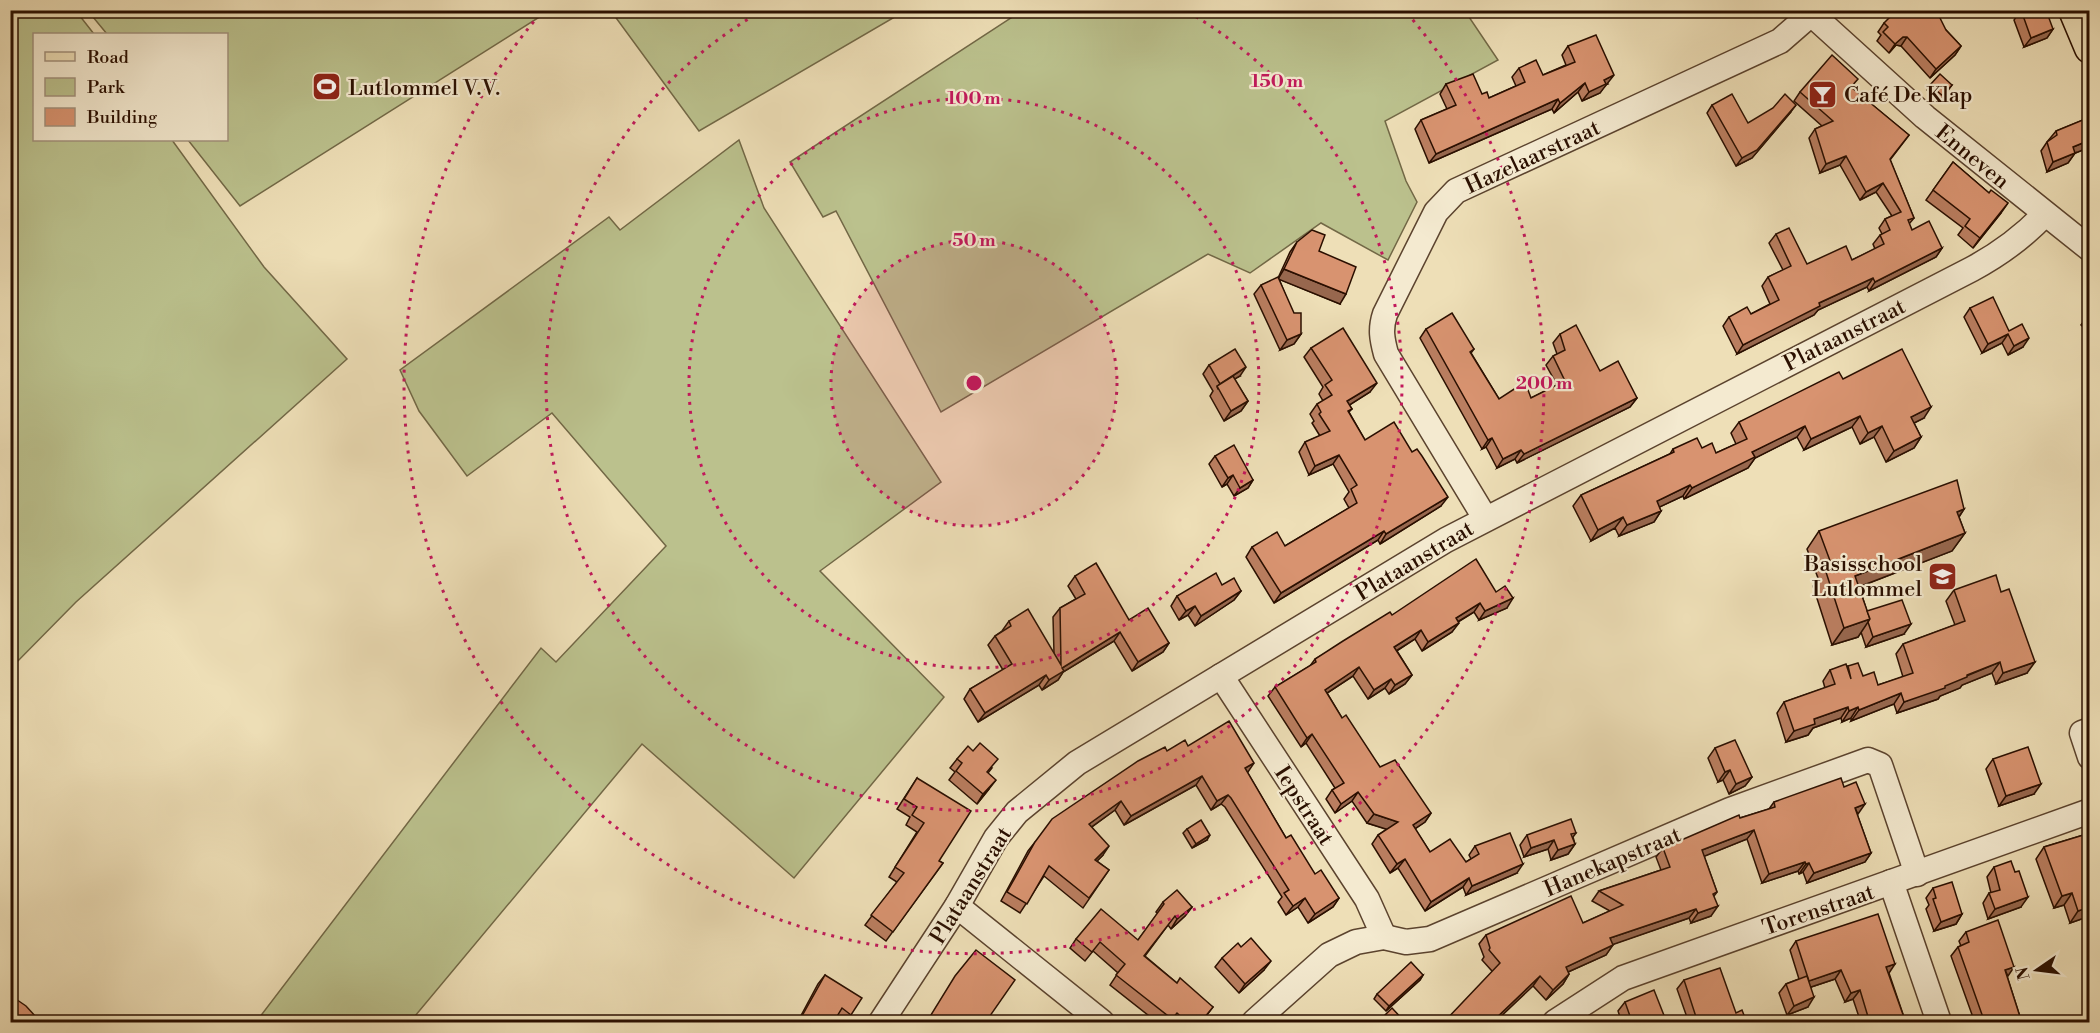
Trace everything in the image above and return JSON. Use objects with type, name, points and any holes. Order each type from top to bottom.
[{"type":"main road","points":[[2074,10],[2090,48]]},
{"type":"street","name":"Enneven","points":[[1809,12],[1925,117],[2090,249]]},
{"type":"street","name":"Hazelaarstraat","points":[[1485,518],[1386,354],[1382,340],[1381,328],[1385,314],[1436,212],[1456,191],[1780,41],[1809,12]]},
{"type":"street","name":"Plataanstraat","points":[[881,1023],[957,906],[996,838],[1017,812],[1077,763],[1485,518],[2001,253],[2029,232],[2045,214]]},
{"type":"street","name":"Iepstraat","points":[[1221,676],[1367,899],[1384,937]]},
{"type":"street","points":[[2090,730],[2082,733],[2090,757]]},
{"type":"street","name":"Hanekapstraat","points":[[1254,1023],[1329,955],[1356,942],[1384,937],[1406,942],[1430,939],[1730,810],[1868,760],[1880,765],[1917,873]]},
{"type":"street","name":"Torenstraat","points":[[1555,1023],[1623,978],[2090,811]]},
{"type":"street","points":[[1891,882],[1939,1023]]},
{"type":"street","points":[[957,906],[1102,1023]]},
{"type":"green space","points":[[11,10],[76,11],[93,33],[33,33],[33,141],[173,141],[264,267],[347,359],[76,602],[11,668]]},
{"type":"green space","name":"Lutlommel V.V.","points":[[88,11],[549,11],[240,206],[189,141],[228,141],[228,33],[106,33]]},
{"type":"green space","points":[[611,11],[905,11],[699,131]]},
{"type":"green space","points":[[1004,11],[1465,11],[1498,60],[1385,121],[1406,181],[1417,202],[1388,260],[1321,223],[1250,273],[1208,254],[941,412],[836,211],[823,217],[790,162],[1011,18]]},
{"type":"green space","points":[[739,140],[764,208],[941,482],[820,571],[944,697],[794,878],[642,744],[410,1022],[256,1022],[541,648],[556,662],[666,546],[552,413],[467,476],[419,411],[400,370],[609,217],[620,230]]},
{"type":"building","points":[[1897,10],[1936,10],[1946,30],[1961,46],[1936,69],[1907,37],[1903,37],[1895,44],[1883,32],[1888,27],[1884,23]]},
{"type":"building","points":[[2021,10],[2046,10],[2053,29],[2031,38]]},
{"type":"building","points":[[1596,35],[1614,75],[1604,80],[1606,84],[1589,92],[1585,83],[1560,103],[1558,99],[1436,154],[1421,120],[1456,105],[1446,84],[1473,74],[1482,94],[1487,92],[1489,98],[1525,82],[1519,68],[1536,60],[1543,75],[1575,62],[1568,46]]},
{"type":"building","points":[[1832,55],[1858,79],[1851,87],[1909,135],[1890,159],[1914,218],[1908,220],[1912,230],[1929,221],[1942,248],[1875,282],[1873,278],[1819,303],[1820,306],[1743,345],[1729,317],[1747,307],[1751,314],[1779,300],[1768,277],[1791,266],[1776,234],[1789,228],[1807,264],[1846,246],[1852,260],[1884,244],[1880,235],[1890,230],[1885,219],[1901,212],[1883,183],[1866,192],[1846,156],[1826,164],[1815,129],[1833,121],[1800,92]]},
{"type":"building","points":[[1940,74],[1952,85],[1943,96],[1930,85]]},
{"type":"building","points":[[1732,94],[1748,123],[1773,108],[1785,94],[1796,105],[1757,150],[1742,158],[1712,105]]},
{"type":"building","points":[[2090,117],[2090,140],[2073,147],[2075,153],[2053,162],[2047,142],[2057,135],[2056,131]]},
{"type":"building","points":[[1953,162],[1989,193],[1991,190],[2008,203],[1980,238],[1965,226],[1970,219],[1933,190]]},
{"type":"building","points":[[1312,230],[1325,235],[1319,251],[1356,267],[1346,294],[1284,269],[1297,242]]},
{"type":"building","points":[[1278,277],[1294,313],[1301,313],[1301,334],[1287,340],[1261,285]]},
{"type":"building","points":[[1993,297],[2009,331],[2022,324],[2029,338],[2014,346],[2008,334],[1988,344],[1970,308]]},
{"type":"building","points":[[1452,313],[1474,349],[1470,352],[1499,399],[1525,382],[1531,398],[1565,381],[1553,356],[1565,350],[1560,334],[1576,325],[1600,371],[1618,361],[1637,398],[1524,454],[1521,450],[1503,459],[1492,438],[1488,440],[1426,329]]},
{"type":"building","points":[[1343,328],[1377,383],[1347,401],[1352,409],[1348,411],[1365,440],[1394,422],[1412,452],[1417,449],[1448,497],[1386,534],[1384,531],[1281,593],[1252,547],[1277,532],[1285,546],[1357,503],[1351,489],[1357,485],[1339,455],[1315,466],[1305,442],[1330,431],[1319,414],[1321,412],[1317,404],[1332,395],[1325,385],[1332,380],[1311,348]]},
{"type":"building","points":[[1235,349],[1246,367],[1220,384],[1209,365]]},
{"type":"building","points":[[1902,349],[1931,407],[1911,417],[1921,437],[1894,451],[1882,426],[1868,433],[1860,416],[1811,439],[1805,426],[1752,452],[1755,457],[1692,488],[1690,485],[1657,501],[1661,511],[1627,525],[1623,517],[1598,530],[1581,495],[1674,452],[1673,449],[1697,438],[1702,448],[1712,443],[1716,453],[1747,439],[1739,422],[1839,372],[1843,379]]},
{"type":"building","points":[[1233,376],[1248,401],[1231,411],[1217,386]]},
{"type":"building","points":[[1234,445],[1253,480],[1240,488],[1233,475],[1228,478],[1215,456]]},
{"type":"building","points":[[1957,480],[1964,509],[1957,512],[1965,533],[1855,576],[1870,619],[1844,628],[1825,569],[1832,566],[1819,531]]},
{"type":"building","points":[[1476,559],[1496,592],[1505,586],[1513,598],[1485,611],[1480,603],[1456,618],[1459,623],[1428,642],[1421,630],[1394,647],[1412,675],[1395,685],[1391,679],[1374,690],[1359,667],[1325,690],[1342,718],[1346,715],[1380,767],[1395,760],[1431,813],[1413,825],[1430,852],[1450,839],[1466,862],[1479,854],[1475,846],[1510,833],[1523,864],[1472,886],[1469,878],[1431,902],[1405,859],[1397,864],[1378,835],[1398,822],[1374,814],[1358,792],[1341,804],[1332,790],[1344,783],[1312,734],[1307,738],[1275,687],[1316,662],[1315,659],[1343,641],[1390,612],[1392,615]]},
{"type":"building","points":[[1096,563],[1129,620],[1148,608],[1169,643],[1138,662],[1120,632],[1062,668],[1064,671],[1049,680],[1046,675],[985,713],[970,689],[1012,664],[995,636],[1011,626],[1009,621],[1028,609],[1061,665],[1060,608],[1085,594],[1075,576]]},
{"type":"building","points":[[1216,573],[1222,585],[1234,578],[1241,591],[1201,616],[1195,606],[1186,611],[1177,596]]},
{"type":"building","points":[[1996,575],[2001,592],[2009,589],[2035,662],[2003,673],[2000,662],[1967,675],[1945,688],[1904,702],[1901,693],[1859,710],[1858,707],[1849,711],[1848,707],[1814,719],[1815,724],[1794,731],[1784,702],[1835,684],[1830,670],[1846,664],[1851,679],[1848,666],[1858,663],[1863,676],[1874,672],[1878,685],[1913,673],[1903,644],[1965,621],[1954,590]]},
{"type":"building","points":[[1902,600],[1911,624],[1873,637],[1867,611]]},
{"type":"building","points":[[1229,721],[1254,763],[1245,768],[1286,838],[1291,835],[1315,874],[1321,870],[1339,898],[1315,914],[1305,898],[1293,906],[1284,893],[1289,890],[1231,798],[1228,795],[1217,801],[1202,776],[1131,816],[1121,801],[1089,824],[1109,846],[1095,860],[1109,870],[1089,898],[1049,866],[1027,904],[1007,892],[1035,842],[1052,819],[1138,761],[1165,747],[1167,751],[1185,740],[1188,746]]},
{"type":"building","points":[[1735,740],[1752,777],[1736,784],[1730,770],[1725,772],[1715,748]]},
{"type":"building","points":[[980,743],[998,759],[987,772],[996,780],[983,794],[956,771],[962,763],[957,759],[968,746],[973,751]]},
{"type":"building","points":[[2028,747],[2041,784],[2006,796],[1993,759]]},
{"type":"building","points":[[917,778],[971,811],[939,861],[943,863],[893,932],[871,915],[904,873],[895,867],[924,823],[912,815],[917,807],[904,799]]},
{"type":"building","points":[[1841,778],[1844,787],[1856,782],[1865,804],[1855,808],[1871,853],[1814,873],[1809,863],[1805,862],[1769,874],[1754,830],[1702,850],[1717,892],[1713,894],[1718,906],[1698,913],[1696,909],[1610,938],[1613,945],[1566,967],[1569,974],[1553,990],[1540,976],[1491,1023],[1443,1023],[1500,963],[1489,950],[1486,935],[1571,896],[1583,923],[1623,905],[1599,891],[1670,867],[1663,848],[1739,815],[1740,818],[1775,807],[1774,802]]},
{"type":"building","points":[[1571,819],[1576,833],[1571,834],[1575,844],[1558,850],[1554,840],[1531,848],[1527,835]]},
{"type":"building","points":[[1201,820],[1210,835],[1196,844],[1187,829]]},
{"type":"building","points":[[2090,833],[2090,907],[2078,911],[2072,893],[2062,896],[2044,847]]},
{"type":"building","points":[[2011,861],[2015,872],[2019,871],[2028,897],[1995,909],[1989,893],[2000,890],[1994,867]]},
{"type":"building","points":[[1952,882],[1962,914],[1941,922],[1933,899],[1936,898],[1933,888]]},
{"type":"building","points":[[1177,890],[1192,907],[1177,919],[1175,916],[1144,956],[1177,983],[1180,978],[1213,1007],[1200,1023],[1188,1023],[1177,1013],[1172,1019],[1116,975],[1125,964],[1100,942],[1092,952],[1076,939],[1101,909],[1138,940],[1164,904],[1163,902]]},
{"type":"building","points":[[1878,914],[1895,964],[1886,967],[1906,1023],[1864,1023],[1869,1020],[1860,990],[1851,993],[1841,970],[1809,981],[1796,941]]},
{"type":"building","points":[[1998,920],[2014,967],[2005,970],[2022,1023],[1985,1023],[1958,947],[1969,942],[1966,932]]},
{"type":"building","points":[[1251,938],[1271,961],[1245,984],[1222,958],[1238,943],[1241,947]]},
{"type":"building","points":[[976,950],[1015,980],[985,1023],[926,1023],[955,976]]},
{"type":"building","points":[[1411,962],[1423,975],[1389,1006],[1377,994]]},
{"type":"building","points":[[1720,968],[1736,1013],[1742,1010],[1747,1023],[1698,1023],[1684,980]]},
{"type":"building","points":[[825,975],[862,998],[851,1015],[842,1008],[833,1023],[798,1023]]},
{"type":"building","points":[[1807,976],[1814,997],[1794,1006],[1786,984]]},
{"type":"building","points":[[1654,990],[1667,1023],[1623,1023],[1631,1019],[1625,1002]]},
{"type":"building","points":[[10,995],[26,1006],[36,1017],[30,1023],[10,1023]]},
{"type":"building","points":[[1392,1008],[1406,1023],[1377,1023]]},
{"type":"place","name":"Lutlommel V.V.","points":[[327,87]]},
{"type":"place","name":"Café De Klap","points":[[1823,94]]},
{"type":"place","name":"Basisschool Lutlommel","points":[[1943,576]]}]
